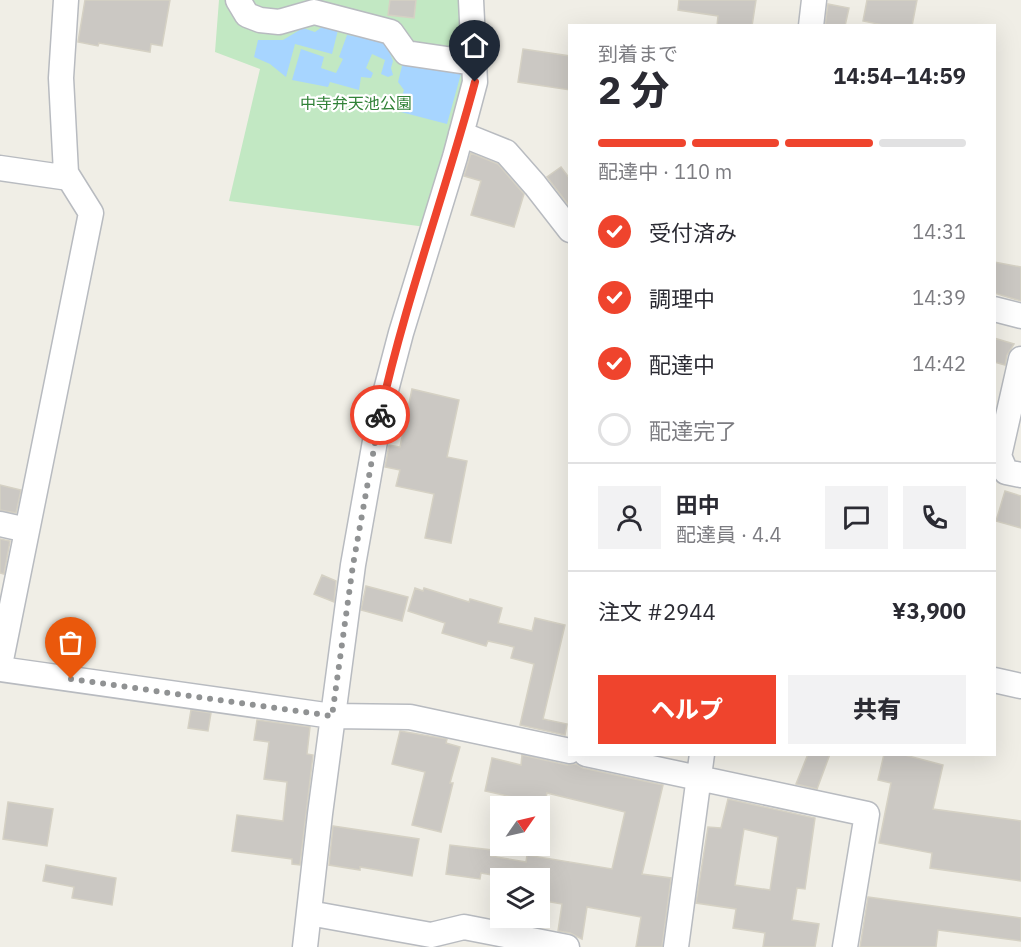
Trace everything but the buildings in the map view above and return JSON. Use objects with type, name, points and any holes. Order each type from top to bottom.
[{"type":"street","points":[[66,0],[61,78],[66,173],[91,213],[0,667],[332,716],[410,717],[568,751]]},
{"type":"street","points":[[238,0],[247,15],[260,20],[279,22],[314,12],[391,32],[406,53],[474,63]]},
{"type":"street","points":[[305,947],[332,716],[353,565],[380,413],[400,333],[475,82],[471,0]]},
{"type":"street","points":[[811,24],[814,0]]},
{"type":"street","points":[[461,134],[506,152],[568,227]]},
{"type":"street","points":[[0,168],[69,178]]},
{"type":"street","points":[[996,310],[1021,316]]},
{"type":"street","points":[[1021,359],[999,456],[1006,472],[1021,475]]},
{"type":"street","points":[[0,524],[27,530]]},
{"type":"street","points":[[996,680],[1021,686]]},
{"type":"street","points":[[595,756],[867,814],[844,947]]},
{"type":"street","points":[[676,947],[702,756]]},
{"type":"street","points":[[309,913],[431,935],[464,927],[567,947]]},
{"type":"green space","name":"中寺弁天池公園","points":[[219,0],[467,0],[471,80],[426,227],[229,201],[260,69],[215,52]]},
{"type":"water","points":[[322,27],[338,30],[332,54],[295,44],[286,77],[270,64],[254,57],[258,40],[283,40],[303,28],[315,32]]},
{"type":"water","points":[[347,35],[385,41],[393,61],[391,68],[393,75],[388,77],[381,74],[385,60],[372,54],[366,68],[373,73],[371,78],[361,77],[359,90],[330,82],[328,87],[292,80],[301,49],[324,57],[321,68],[336,73],[343,59],[339,57]]},
{"type":"water","points":[[403,62],[462,70],[447,124],[397,111],[404,90],[398,82]]},
{"type":"way so far","points":[[71,679],[332,716],[353,565],[380,415]]},
{"type":"route","points":[[380,415],[400,333],[455,157],[475,82]]}]
